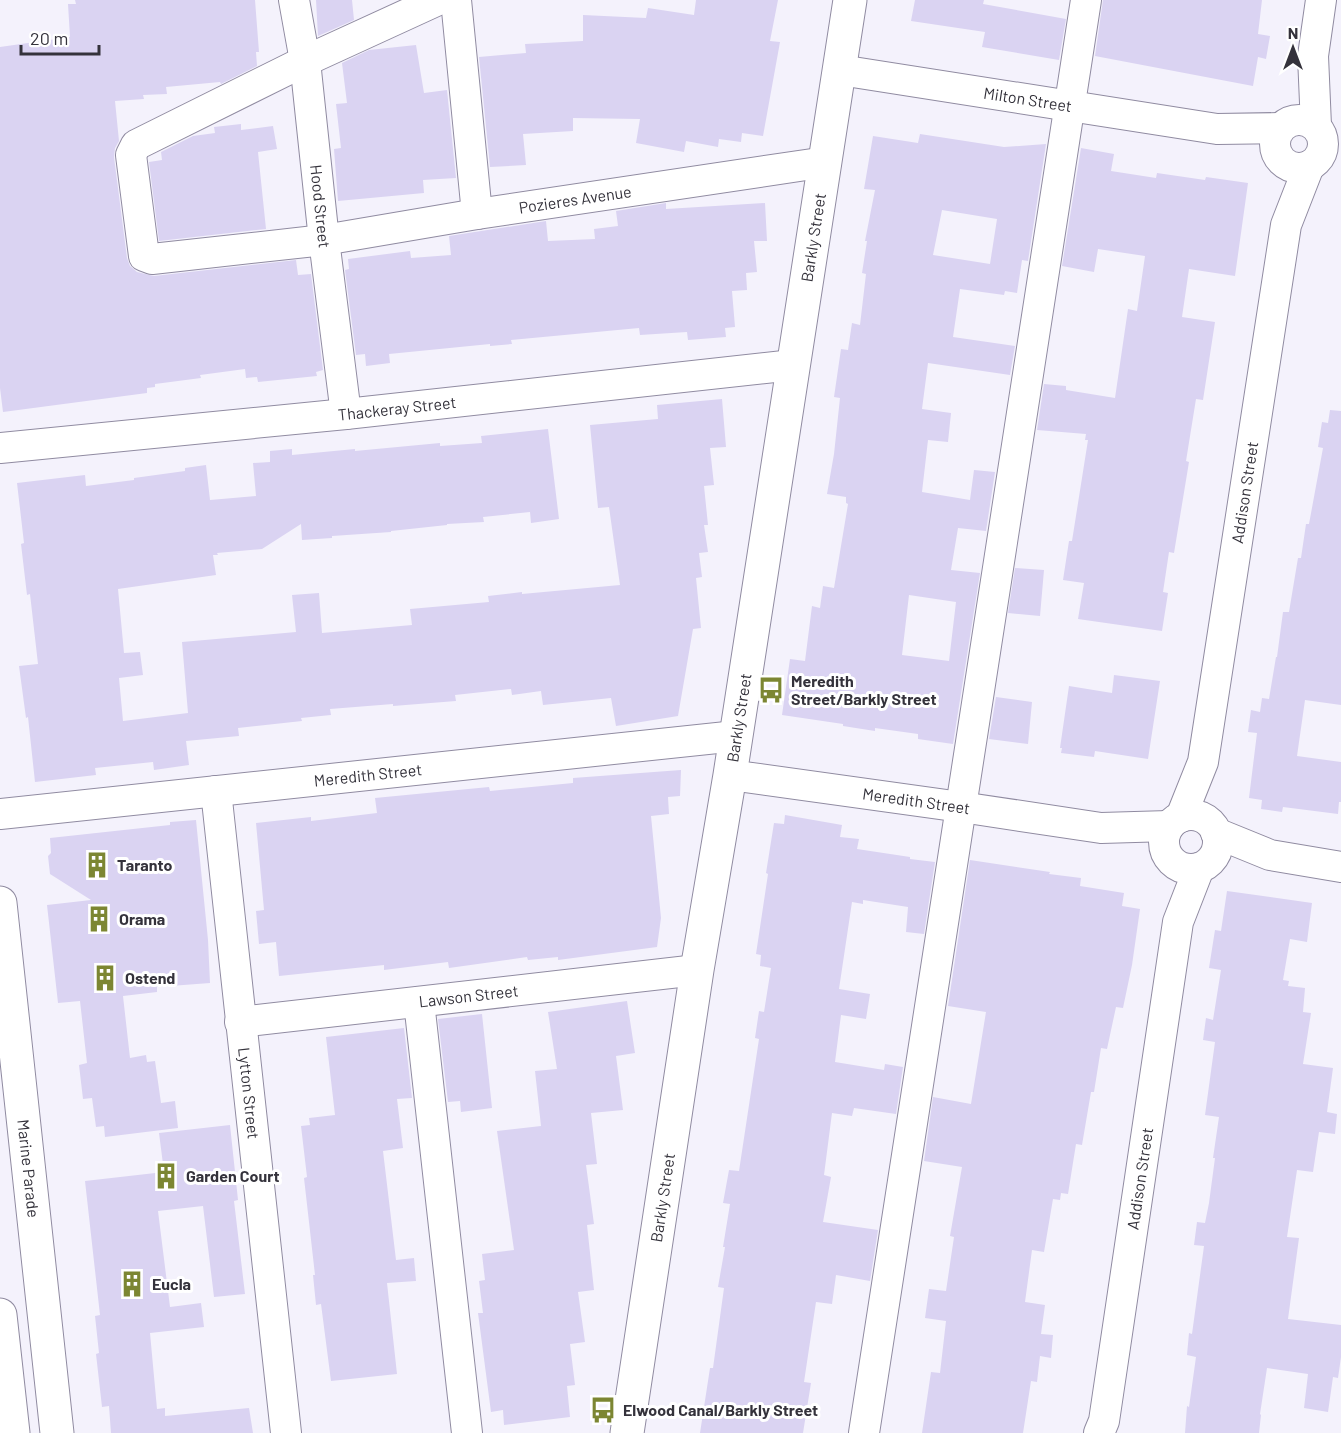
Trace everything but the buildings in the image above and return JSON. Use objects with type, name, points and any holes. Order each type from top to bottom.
[{"type":"main road","name":"Barkly Street","points":[[627,1433],[697,970],[730,775],[850,0]]},
{"type":"main road","name":"Marine Parade","points":[[0,903],[57,1433]]},
{"type":"main road","points":[[0,1315],[13,1433]]},
{"type":"street","name":"Hood Street","points":[[294,0],[305,61],[346,414]]},
{"type":"street","points":[[305,61],[438,0]]},
{"type":"street","points":[[456,0],[477,214]]},
{"type":"street","points":[[864,1433],[1086,0]]},
{"type":"street","name":"Addison Street","points":[[1099,1433],[1104,1421],[1190,842],[1286,225],[1307,145],[1313,56],[1321,0]]},
{"type":"street","name":"Pozieres Avenue","points":[[305,61],[136,146],[131,155],[144,256],[152,259],[324,240],[477,214],[825,162]]},
{"type":"street","name":"Milton Street","points":[[840,70],[1307,145]]},
{"type":"street","name":"Thackeray Street","points":[[0,448],[346,414],[794,365]]},
{"type":"street","name":"Meredith Street","points":[[0,814],[736,736]]},
{"type":"street","name":"Meredith Street","points":[[730,775],[1101,828],[1341,867]]},
{"type":"street","name":"Lytton Street","points":[[216,791],[286,1433]]},
{"type":"street","name":"Lawson Street","points":[[240,1022],[697,970]]},
{"type":"street","points":[[419,1002],[467,1433]]},
{"type":"place","name":"Meredith Street/Barkly Street","points":[[771,690]]},
{"type":"place","name":"Taranto","points":[[97,865]]},
{"type":"place","name":"Orama","points":[[99,919]]},
{"type":"place","name":"Ostend","points":[[105,978]]},
{"type":"place","name":"Garden Court","points":[[166,1176]]},
{"type":"place","name":"Eucla","points":[[132,1284]]},
{"type":"place","name":"Elwood Canal/Barkly Street","points":[[603,1410]]}]
